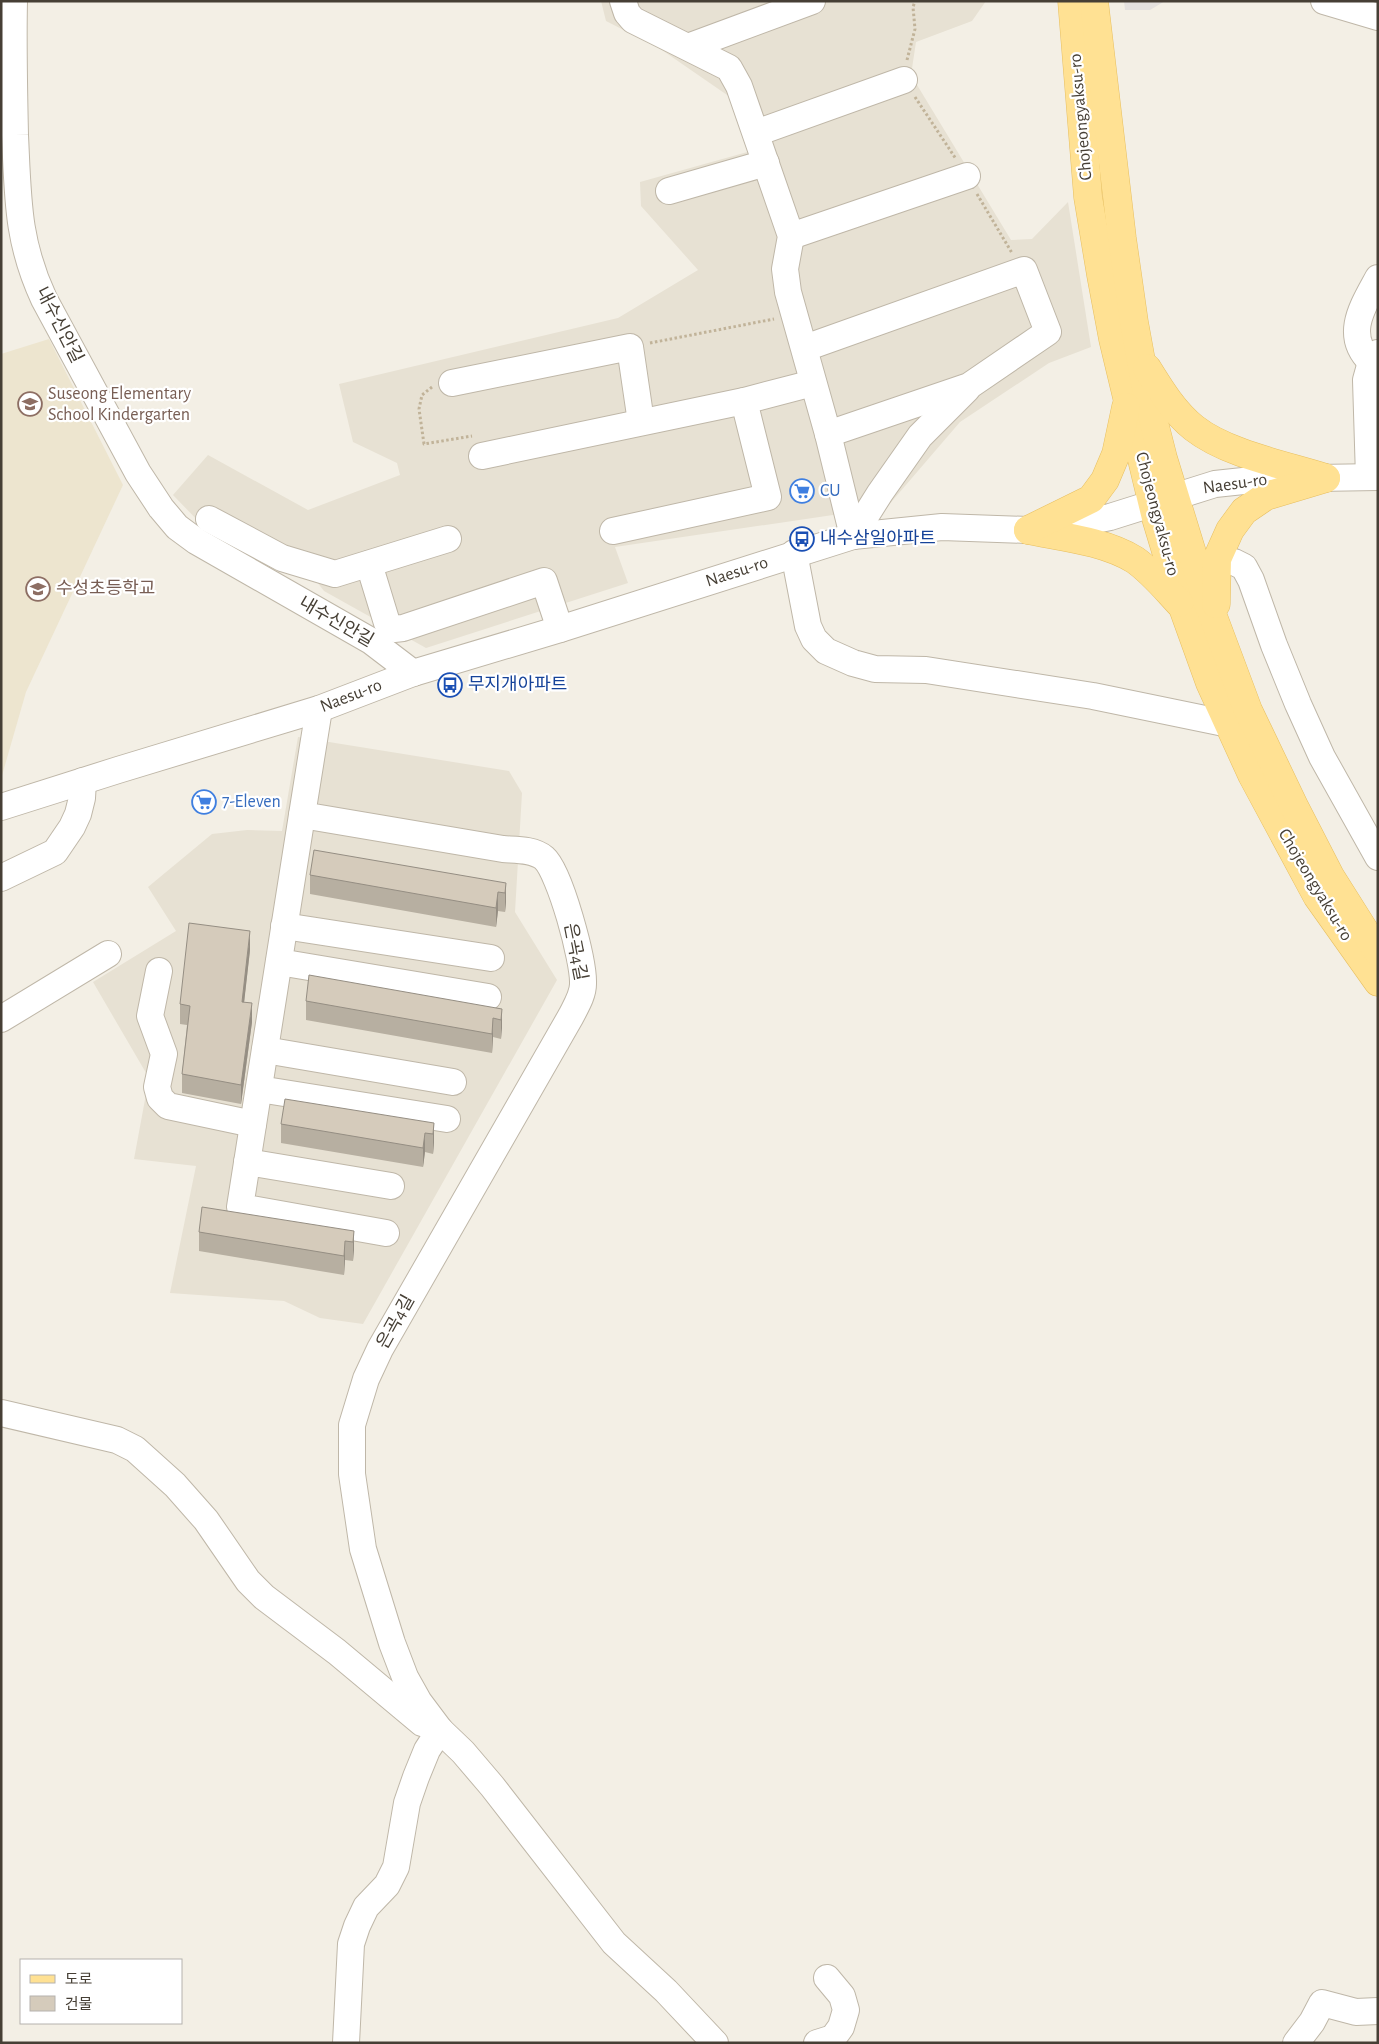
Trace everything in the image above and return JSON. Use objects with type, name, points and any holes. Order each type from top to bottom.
[{"type":"main road","name":"Chojeongyaksu-ro","points":[[1072,1],[1088,197],[1106,302],[1128,398],[1163,499],[1215,623],[1248,710],[1330,876],[1378,952]]},
{"type":"main road","name":"Chojeongyaksu-ro","points":[[1094,1],[1122,238],[1163,499],[1183,608],[1210,683],[1252,775],[1318,896],[1378,982]]},
{"type":"main road","points":[[1140,358],[1167,399],[1193,427],[1218,444],[1326,478]]},
{"type":"main road","points":[[1028,530],[1091,499],[1105,480],[1116,454],[1128,398]]},
{"type":"main road","points":[[1215,623],[1217,559],[1230,530],[1244,511],[1266,496],[1326,478]]},
{"type":"main road","points":[[1028,530],[1101,546],[1134,560],[1153,576],[1183,608]]},
{"type":"street","name":"내수신안길","points":[[14,1],[13,60],[17,194],[19,221],[25,247],[32,273],[44,299],[138,473],[161,508],[177,527],[190,537],[256,577],[371,641],[413,673]]},
{"type":"street","points":[[623,1],[627,12],[634,20],[729,68],[739,86],[791,236],[785,269],[788,292],[828,434],[853,536]]},
{"type":"street","points":[[688,47],[812,1]]},
{"type":"street","points":[[1324,1],[1378,16]]},
{"type":"street","points":[[756,133],[904,80]]},
{"type":"street","points":[[669,191],[766,163]]},
{"type":"street","points":[[791,236],[967,176]]},
{"type":"street","points":[[805,348],[1024,270],[1048,332],[969,386],[920,436],[880,493],[853,536]]},
{"type":"street","points":[[1374,357],[1363,354],[1357,341],[1358,318],[1378,278]]},
{"type":"street","points":[[452,383],[630,347],[641,422]]},
{"type":"street","name":"Naesu-ro","points":[[1,808],[319,709],[413,673],[560,629],[794,553],[853,536],[942,527],[1028,530],[1076,524],[1110,517],[1215,484],[1262,479],[1374,477],[1366,380],[1374,357]]},
{"type":"street","points":[[482,456],[744,401],[813,383]]},
{"type":"street","points":[[828,434],[969,386]]},
{"type":"street","points":[[613,531],[768,497],[744,401]]},
{"type":"street","points":[[209,519],[282,558],[335,574],[448,539]]},
{"type":"street","points":[[794,553],[808,626],[814,639],[826,651],[853,663],[875,669],[926,670],[1094,696],[1229,724]]},
{"type":"street","points":[[1217,559],[1234,562],[1244,567],[1251,580],[1298,704],[1322,757],[1378,857]]},
{"type":"street","points":[[368,564],[387,622],[394,629],[402,628],[544,580],[560,629]]},
{"type":"street","points":[[319,709],[240,1206],[386,1233]]},
{"type":"street","points":[[1,878],[55,852],[78,814],[82,798],[83,781]]},
{"type":"street","name":"은곡4길","points":[[302,815],[503,849],[530,851],[543,857],[552,867],[564,897],[582,971],[583,986],[579,1001],[380,1349],[366,1379],[352,1425],[350,1449],[352,1474],[363,1548],[392,1643],[405,1677],[419,1702],[440,1730]]},
{"type":"street","points":[[284,926],[491,958]]},
{"type":"street","points":[[1,1020],[108,954]]},
{"type":"street","points":[[279,962],[488,997]]},
{"type":"street","points":[[159,971],[150,1016],[164,1054],[158,1087],[160,1098],[168,1106],[253,1124]]},
{"type":"street","points":[[265,1050],[454,1082]]},
{"type":"street","points":[[259,1089],[447,1119]]},
{"type":"street","points":[[247,1162],[390,1186]]},
{"type":"street","points":[[1,1414],[117,1440],[135,1449],[175,1485],[206,1520],[248,1581],[264,1597],[338,1652],[422,1723],[440,1730],[463,1752],[492,1786],[614,1943],[666,1991],[715,2043]]},
{"type":"street","points":[[346,2043],[352,1944],[357,1926],[366,1906],[387,1885],[396,1867],[410,1795],[427,1750],[440,1730]]},
{"type":"street","points":[[817,2043],[833,2038],[841,2027],[846,2010],[842,1996],[827,1978]]},
{"type":"street","points":[[1296,2043],[1312,2022],[1322,2003],[1356,2012],[1378,2011]]},
{"type":"path","points":[[915,1],[913,7],[915,29],[906,62],[904,80],[967,176],[1004,242],[1024,270]]},
{"type":"path","points":[[630,347],[795,314]]},
{"type":"path","points":[[452,383],[432,387],[422,394],[419,409],[424,444],[478,434],[482,456]]},
{"type":"shaded area","points":[[601,1],[986,1],[972,21],[916,42],[911,75],[1011,240],[1032,239],[1068,202],[1091,347],[1049,363],[960,422],[887,507],[615,547],[628,583],[426,648],[324,591],[317,582],[204,527],[173,495],[208,455],[308,510],[400,475],[397,463],[353,442],[339,384],[618,318],[698,270],[641,206],[640,182],[751,151],[730,97],[659,48],[606,21]]},
{"type":"shaded area","points":[[1124,1],[1165,1],[1150,10],[1125,10]]},
{"type":"shaded area","name":"수성초등학교","points":[[49,339],[123,485],[26,692],[1,779],[1,354]]},
{"type":"shaded area","points":[[298,737],[509,771],[522,793],[515,912],[557,980],[363,1324],[320,1318],[284,1301],[170,1293],[196,1166],[134,1159],[149,1078],[93,982],[176,931],[148,887],[212,834],[247,830],[282,831]]},
{"type":"building","points":[[314,850],[506,883],[505,893],[498,892],[496,908],[310,875]]},
{"type":"building","points":[[189,923],[250,931],[242,1002],[252,1003],[241,1085],[182,1074],[190,1006],[180,1004]]},
{"type":"building","points":[[309,975],[502,1009],[501,1020],[493,1018],[492,1034],[306,1001]]},
{"type":"building","points":[[285,1099],[434,1123],[433,1134],[425,1133],[423,1148],[281,1124]]},
{"type":"building","points":[[202,1207],[354,1231],[353,1242],[345,1241],[344,1256],[199,1232]]},
{"type":"place","name":"Suseong Elementary School Kindergarten","points":[[30,404]]},
{"type":"place","name":"CU","points":[[802,491]]},
{"type":"place","name":"내수삼일아파트","points":[[802,539]]},
{"type":"place","name":"수성초등학교","points":[[38,589]]},
{"type":"place","name":"무지개아파트","points":[[450,685]]},
{"type":"place","name":"7-Eleven","points":[[204,802]]}]
